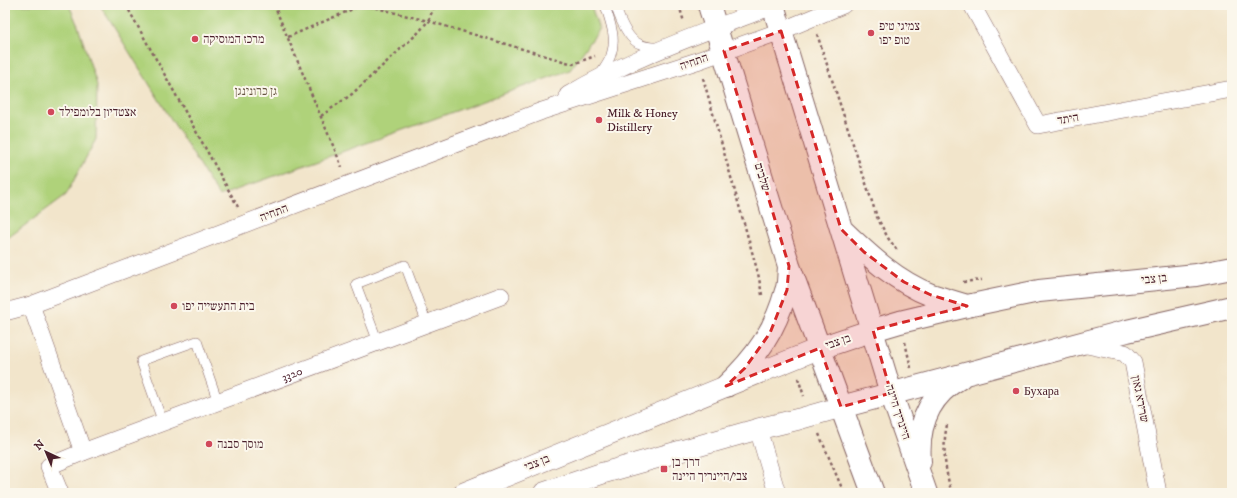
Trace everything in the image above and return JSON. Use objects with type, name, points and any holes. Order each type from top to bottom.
[{"type":"main road","name":"שלבים","points":[[709,5],[789,266],[820,348]]},
{"type":"main road","points":[[774,5],[873,330]]},
{"type":"main road","points":[[841,229],[864,252],[904,282],[930,295],[967,306]]},
{"type":"main road","points":[[726,386],[745,368],[770,333],[787,290],[789,266]]},
{"type":"main road","name":"בן צבי","points":[[820,348],[873,330],[967,306],[1039,291],[1196,275],[1232,268]]},
{"type":"main road","points":[[841,407],[1127,331],[1232,307]]},
{"type":"main road","name":"היינריך היינה","points":[[873,330],[891,393],[924,488]]},
{"type":"main road","points":[[820,348],[873,493]]},
{"type":"main road","points":[[924,488],[919,451],[920,435],[924,420],[941,392],[951,383],[967,374]]},
{"type":"street","name":"התחיה","points":[[542,111],[598,77],[662,49],[774,5]]},
{"type":"street","name":"התחיה","points":[[5,312],[31,305],[542,111],[697,61],[781,31],[843,5]]},
{"type":"street","name":"היתד","points":[[972,5],[1038,125],[1232,89]]},
{"type":"street","name":"3320","points":[[60,493],[49,466],[502,296]]},
{"type":"street","points":[[31,305],[83,452]]},
{"type":"street","name":"שרירא גאון","points":[[1080,344],[1125,353],[1133,362],[1158,493]]},
{"type":"street","name":"בן צבי","points":[[464,493],[820,348]]},
{"type":"street","points":[[544,493],[603,473],[841,407]]},
{"type":"street","points":[[758,429],[777,493]]},
{"type":"lane","points":[[598,77],[611,56],[614,41],[611,22],[605,5]]},
{"type":"lane","points":[[615,5],[620,20],[628,33],[639,44],[662,49]]},
{"type":"lane","points":[[378,342],[356,284],[406,265],[427,324]]},
{"type":"lane","points":[[163,422],[141,361],[197,340],[218,402]]},
{"type":"path","points":[[126,5],[247,223]]},
{"type":"path","points":[[274,5],[350,184]]},
{"type":"path","points":[[288,37],[363,5],[428,21],[573,64],[612,49]]},
{"type":"path","points":[[321,116],[352,94],[419,32],[428,21],[435,5]]},
{"type":"path","points":[[679,5],[689,38]]},
{"type":"path","points":[[697,61],[763,298]]},
{"type":"path","points":[[791,359],[812,416],[844,493]]},
{"type":"highlighted area","points":[[781,31],[841,229],[864,252],[904,282],[931,295],[967,306],[873,330],[891,393],[841,407],[820,348],[726,386],[745,368],[770,333],[787,290],[789,266],[724,51]]},
{"type":"green space","name":"אצטדיון בלומפילד","points":[[5,5],[69,5],[78,26],[97,85],[96,139],[66,195],[5,240]]},
{"type":"green space","name":"גן כרונינגן","points":[[100,5],[591,5],[599,30],[570,70],[219,196]]},
{"type":"place","name":"צמיגי טיפ טופ יפו","points":[[871,33]]},
{"type":"place","name":"מרכז המוסיקה","points":[[195,39]]},
{"type":"place","name":"אצטדיון בלומפילד","points":[[51,112]]},
{"type":"place","name":"Milk & Honey Distillery","points":[[599,120]]},
{"type":"place","name":"בית התעשייה יפו","points":[[174,306]]},
{"type":"place","name":"Бухара","points":[[1016,391]]},
{"type":"place","name":"מוסך סבנה","points":[[209,444]]},
{"type":"place","name":"דרך בן צבי/היינריך היינה","points":[[664,469]]}]
